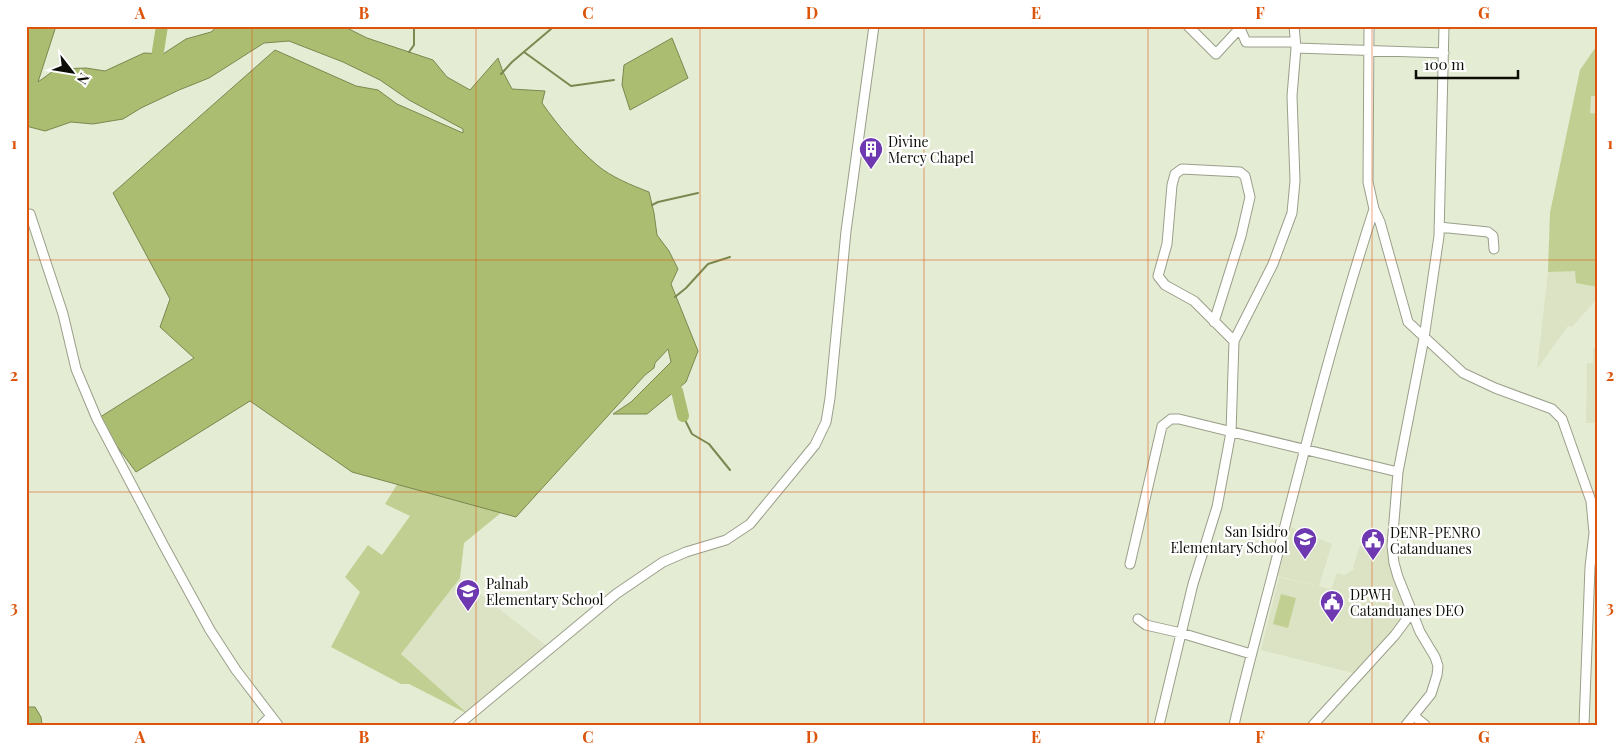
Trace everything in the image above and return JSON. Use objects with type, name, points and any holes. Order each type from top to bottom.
[{"type":"street","points":[[458,725],[616,594],[655,567],[686,552],[726,540],[750,524],[815,445],[826,422],[830,398],[846,231],[874,26]]},
{"type":"street","points":[[1188,26],[1216,54],[1240,27],[1246,42],[1444,53]]},
{"type":"street","points":[[1158,725],[1193,584],[1217,508],[1231,432],[1234,341],[1273,264],[1292,213],[1295,181],[1292,96],[1295,45],[1294,26]]},
{"type":"street","points":[[1369,26],[1368,182],[1374,209],[1380,222],[1408,322],[1463,373],[1495,388],[1552,409],[1562,419],[1591,501],[1594,533],[1594,567],[1584,725]]},
{"type":"street","points":[[1406,725],[1431,694],[1435,685],[1438,666],[1435,657],[1420,632],[1398,577],[1392,546],[1398,472],[1424,338],[1439,227],[1444,26]]},
{"type":"street","points":[[1214,322],[1241,236],[1250,197],[1245,176],[1240,172],[1182,169],[1175,174],[1172,185],[1167,244],[1158,276],[1165,285],[1194,301],[1214,322],[1234,341]]},
{"type":"street","points":[[1234,725],[1250,654],[1304,449],[1351,281],[1374,209]]},
{"type":"street","points":[[30,214],[63,314],[76,369],[97,419],[159,538],[210,630],[236,670],[278,725]]},
{"type":"street","points":[[1439,227],[1488,232],[1493,236],[1494,249]]},
{"type":"street","points":[[1130,564],[1162,426],[1171,419],[1179,419],[1398,472]]},
{"type":"street","points":[[1312,725],[1395,635],[1412,612]]},
{"type":"street","points":[[1138,619],[1146,625],[1181,633],[1250,654]]},
{"type":"street","points":[[262,725],[272,716]]},
{"type":"street","points":[[1414,716],[1425,725]]},
{"type":"shaded area","points":[[26,26],[56,26],[38,82],[56,69],[86,68],[105,71],[144,53],[163,54],[186,39],[211,32],[218,26],[343,26],[367,38],[433,60],[447,77],[470,90],[498,58],[512,89],[545,91],[542,103],[568,136],[597,165],[628,184],[649,192],[657,235],[669,251],[678,269],[671,284],[698,351],[686,382],[647,414],[613,414],[631,402],[671,362],[668,349],[655,363],[654,368],[645,375],[516,517],[352,472],[250,401],[136,472],[97,419],[194,358],[160,327],[170,299],[113,193],[275,50],[356,86],[378,90],[397,104],[463,133],[463,129],[409,100],[380,80],[343,62],[289,41],[264,43],[209,78],[141,108],[123,119],[93,124],[71,122],[45,131],[26,126]]},
{"type":"shaded area","points":[[672,38],[688,78],[630,110],[622,85],[624,65]]},
{"type":"shaded area","points":[[1598,44],[1598,298],[1572,327],[1568,326],[1537,369],[1548,272],[1550,213],[1580,70]]},
{"type":"shaded area","points":[[1598,44],[1598,96],[1591,96],[1590,113],[1598,114],[1598,287],[1576,283],[1575,271],[1548,272],[1550,213],[1580,70]]},
{"type":"shaded area","points":[[1593,348],[1598,348],[1598,423],[1586,423],[1587,363],[1593,363]]},
{"type":"shaded area","points":[[398,483],[502,512],[464,543],[460,578],[401,654],[468,714],[409,684],[401,684],[331,647],[360,592],[345,577],[368,545],[382,555],[410,516],[385,504]]},
{"type":"shaded area","name":"San Isidro Elementary School","points":[[1291,527],[1332,544],[1319,586],[1278,576]]},
{"type":"shaded area","name":"DPWH Catanduanes DEO","points":[[1367,534],[1390,540],[1407,611],[1388,636],[1353,673],[1261,650],[1279,577],[1331,589],[1337,573],[1344,575],[1355,569],[1353,568],[1359,548]]},
{"type":"shaded area","name":"Palnab Elementary School","points":[[460,578],[548,647],[468,714],[401,654]]},
{"type":"shaded area","points":[[1281,594],[1296,598],[1288,628],[1273,624]]},
{"type":"shaded area","points":[[26,707],[35,707],[41,717],[42,725],[26,725]]},
{"type":"waterway","points":[[155,70],[162,26]]},
{"type":"waterway","points":[[409,52],[414,45],[414,26]]},
{"type":"waterway","points":[[501,74],[552,26]]},
{"type":"waterway","points":[[524,52],[571,86],[614,80]]},
{"type":"waterway","points":[[652,205],[698,193]]},
{"type":"waterway","points":[[675,297],[708,264],[730,257]]},
{"type":"waterway","points":[[673,377],[671,386],[677,391],[683,416]]},
{"type":"waterway","points":[[683,416],[692,434],[709,444],[730,470]]},
{"type":"place","name":"Divine Mercy Chapel","points":[[871,170]]},
{"type":"place","name":"San Isidro Elementary School","points":[[1305,560]]},
{"type":"place","name":"DENR-PENRO Catanduanes","points":[[1373,561]]},
{"type":"place","name":"Palnab Elementary School","points":[[468,612]]},
{"type":"place","name":"DPWH Catanduanes DEO","points":[[1332,623]]}]
